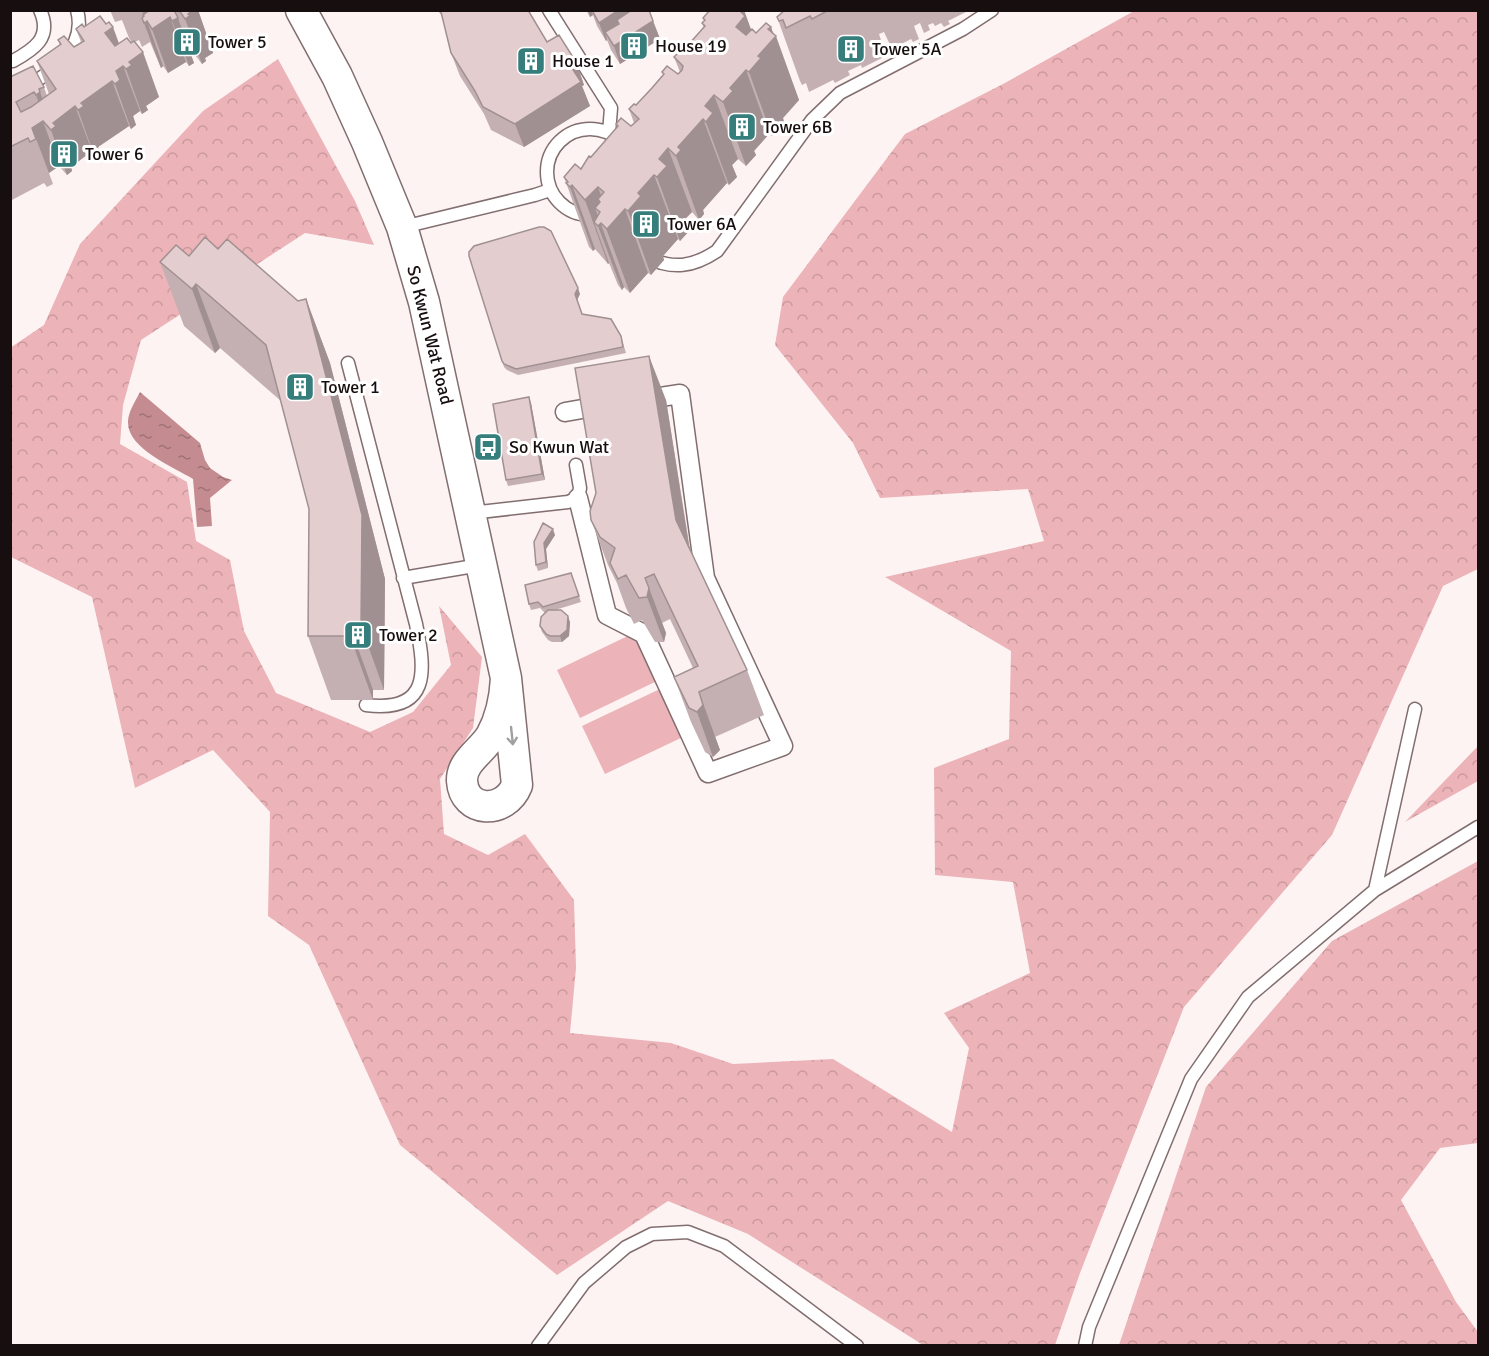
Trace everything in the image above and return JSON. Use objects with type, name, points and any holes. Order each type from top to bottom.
[{"type":"street","name":"So Kwun Wat Road","points":[[301,10],[337,76],[402,227],[424,302],[506,678]]},
{"type":"street","points":[[565,412],[680,394],[705,578],[783,746],[708,773],[644,634],[607,615],[578,498]]},
{"type":"lane","points":[[13,61],[34,49],[39,42],[43,26],[39,10]]},
{"type":"lane","points":[[10,97],[53,68],[71,52],[79,29],[77,10]]},
{"type":"lane","points":[[549,10],[611,108],[609,133]]},
{"type":"lane","points":[[632,247],[648,258],[670,265],[688,266],[717,251],[812,120],[840,93],[963,29],[986,12]]},
{"type":"lane","points":[[596,129],[609,133],[628,151],[633,171],[629,191],[613,215],[574,213],[562,206],[550,190],[547,180],[547,160],[552,149],[571,132],[596,129]]},
{"type":"lane","points":[[402,227],[550,190]]},
{"type":"lane","points":[[348,363],[420,645],[420,682],[416,693],[398,705],[366,705]]},
{"type":"lane","points":[[471,513],[568,502],[578,498],[580,488],[576,465]]},
{"type":"lane","points":[[403,578],[482,565]]},
{"type":"lane","points":[[1375,890],[1415,709]]},
{"type":"lane","points":[[1085,1346],[1089,1327],[1191,1079],[1248,997],[1375,890],[1479,826]]},
{"type":"lane","points":[[538,1346],[584,1283],[626,1246],[652,1234],[688,1232],[724,1246],[857,1346]]},
{"type":"green space","points":[[1134,11],[1478,11],[1478,569],[1443,586],[1332,835],[1184,1007],[1080,1273],[1055,1345],[923,1345],[748,1234],[668,1201],[557,1275],[400,1145],[309,945],[268,916],[270,812],[213,750],[135,788],[92,597],[11,557],[10,348],[44,325],[80,244],[203,111],[278,59],[355,201],[374,245],[305,233],[141,340],[123,405],[120,444],[187,482],[196,541],[230,560],[244,631],[276,693],[370,732],[413,712],[451,665],[439,606],[482,657],[473,728],[440,779],[444,834],[488,855],[525,834],[574,900],[576,968],[570,1033],[671,1043],[733,1064],[833,1059],[952,1132],[969,1048],[944,1013],[1030,973],[1013,882],[935,875],[934,768],[1009,739],[1011,651],[885,577],[1044,541],[1028,489],[880,498],[853,443],[775,345],[783,297],[905,134],[1005,83]]},
{"type":"green space","points":[[636,632],[659,680],[580,718],[557,670]]},
{"type":"green space","points":[[662,688],[685,736],[605,774],[582,726]]},
{"type":"green space","points":[[1478,746],[1478,781],[1405,822]]},
{"type":"green space","points":[[1478,861],[1478,1143],[1440,1148],[1401,1200],[1456,1302],[1478,1332],[1478,1345],[1119,1345],[1206,1087],[1332,941]]},
{"type":"water","points":[[140,392],[200,443],[210,468],[232,480],[210,498],[212,526],[197,527],[193,479],[153,456],[135,440],[130,431],[129,414]]},
{"type":"building","points":[[150,10],[174,10],[178,18],[172,21],[170,17],[152,29],[147,21],[144,23],[142,18]]},
{"type":"building","points":[[179,10],[193,10],[185,19]]},
{"type":"building","points":[[443,10],[528,10],[547,42],[559,35],[576,62],[570,65],[581,82],[515,124],[483,107],[451,53],[441,12]]},
{"type":"building","points":[[592,10],[619,10],[599,23]]},
{"type":"building","points":[[632,10],[649,10],[653,21],[614,46],[605,32],[619,24],[617,20]]},
{"type":"building","points":[[710,10],[739,10],[745,16],[736,27],[746,35],[752,29],[756,33],[766,23],[771,27],[768,29],[776,36],[758,56],[761,58],[749,72],[746,70],[730,88],[733,91],[723,102],[714,95],[705,106],[713,113],[706,122],[703,119],[678,147],[681,150],[676,156],[668,148],[659,159],[667,166],[657,177],[654,175],[638,193],[641,196],[628,211],[625,209],[607,229],[601,223],[598,226],[594,222],[600,212],[595,208],[604,192],[598,187],[585,200],[572,185],[570,187],[566,183],[568,182],[564,177],[575,164],[581,169],[589,156],[591,157],[618,126],[616,124],[621,118],[631,126],[639,119],[629,109],[652,88],[664,74],[662,72],[667,66],[678,74],[682,70],[683,66],[674,57],[679,52],[681,53],[705,26],[702,23],[705,20],[703,18]]},
{"type":"building","points":[[785,10],[827,11],[812,19],[810,16],[786,28],[783,20],[779,21],[777,17]]},
{"type":"building","points":[[100,16],[106,24],[109,22],[113,27],[105,33],[115,46],[127,38],[131,43],[134,41],[143,52],[129,62],[132,65],[126,69],[123,66],[116,71],[120,80],[115,84],[112,81],[81,103],[84,106],[78,110],[75,106],[53,123],[56,126],[51,130],[43,121],[32,128],[36,139],[30,142],[28,138],[10,147],[10,77],[33,66],[44,87],[39,89],[40,92],[36,95],[34,92],[16,102],[21,112],[56,89],[37,61],[61,44],[58,40],[64,36],[74,47],[84,41],[76,29],[82,24],[84,27]]},
{"type":"building","points":[[539,227],[551,231],[578,288],[575,294],[582,314],[611,319],[621,336],[623,347],[516,369],[504,364],[469,252],[474,246]]},
{"type":"building","points":[[205,237],[218,249],[227,239],[298,301],[306,299],[362,515],[361,626],[350,626],[350,636],[308,636],[309,509],[266,345],[196,284],[192,289],[160,262],[176,245],[189,256]]},
{"type":"building","points":[[649,356],[676,520],[747,670],[699,692],[703,705],[697,712],[689,708],[674,677],[698,666],[654,574],[645,578],[649,588],[647,597],[639,598],[626,575],[618,579],[610,563],[615,548],[600,537],[591,520],[590,511],[596,493],[575,368]]},
{"type":"building","points":[[529,397],[542,474],[506,480],[493,404]]},
{"type":"building","points":[[543,523],[553,529],[544,543],[546,562],[536,565],[534,542]]},
{"type":"building","points":[[571,573],[579,596],[543,607],[538,602],[529,604],[525,585]]},
{"type":"building","points":[[548,610],[561,610],[568,616],[567,630],[560,636],[546,634],[540,626],[541,617]]},
{"type":"place","name":"Tower 5","points":[[187,42]]},
{"type":"place","name":"House 19","points":[[634,46]]},
{"type":"place","name":"Tower 5A","points":[[851,49]]},
{"type":"place","name":"House 1","points":[[531,61]]},
{"type":"place","name":"Tower 6B","points":[[742,127]]},
{"type":"place","name":"Tower 6","points":[[64,154]]},
{"type":"place","name":"Tower 6A","points":[[646,224]]},
{"type":"place","name":"Tower 1","points":[[300,387]]},
{"type":"place","name":"So Kwun Wat","points":[[488,447]]},
{"type":"place","name":"Tower 2","points":[[358,635]]}]
